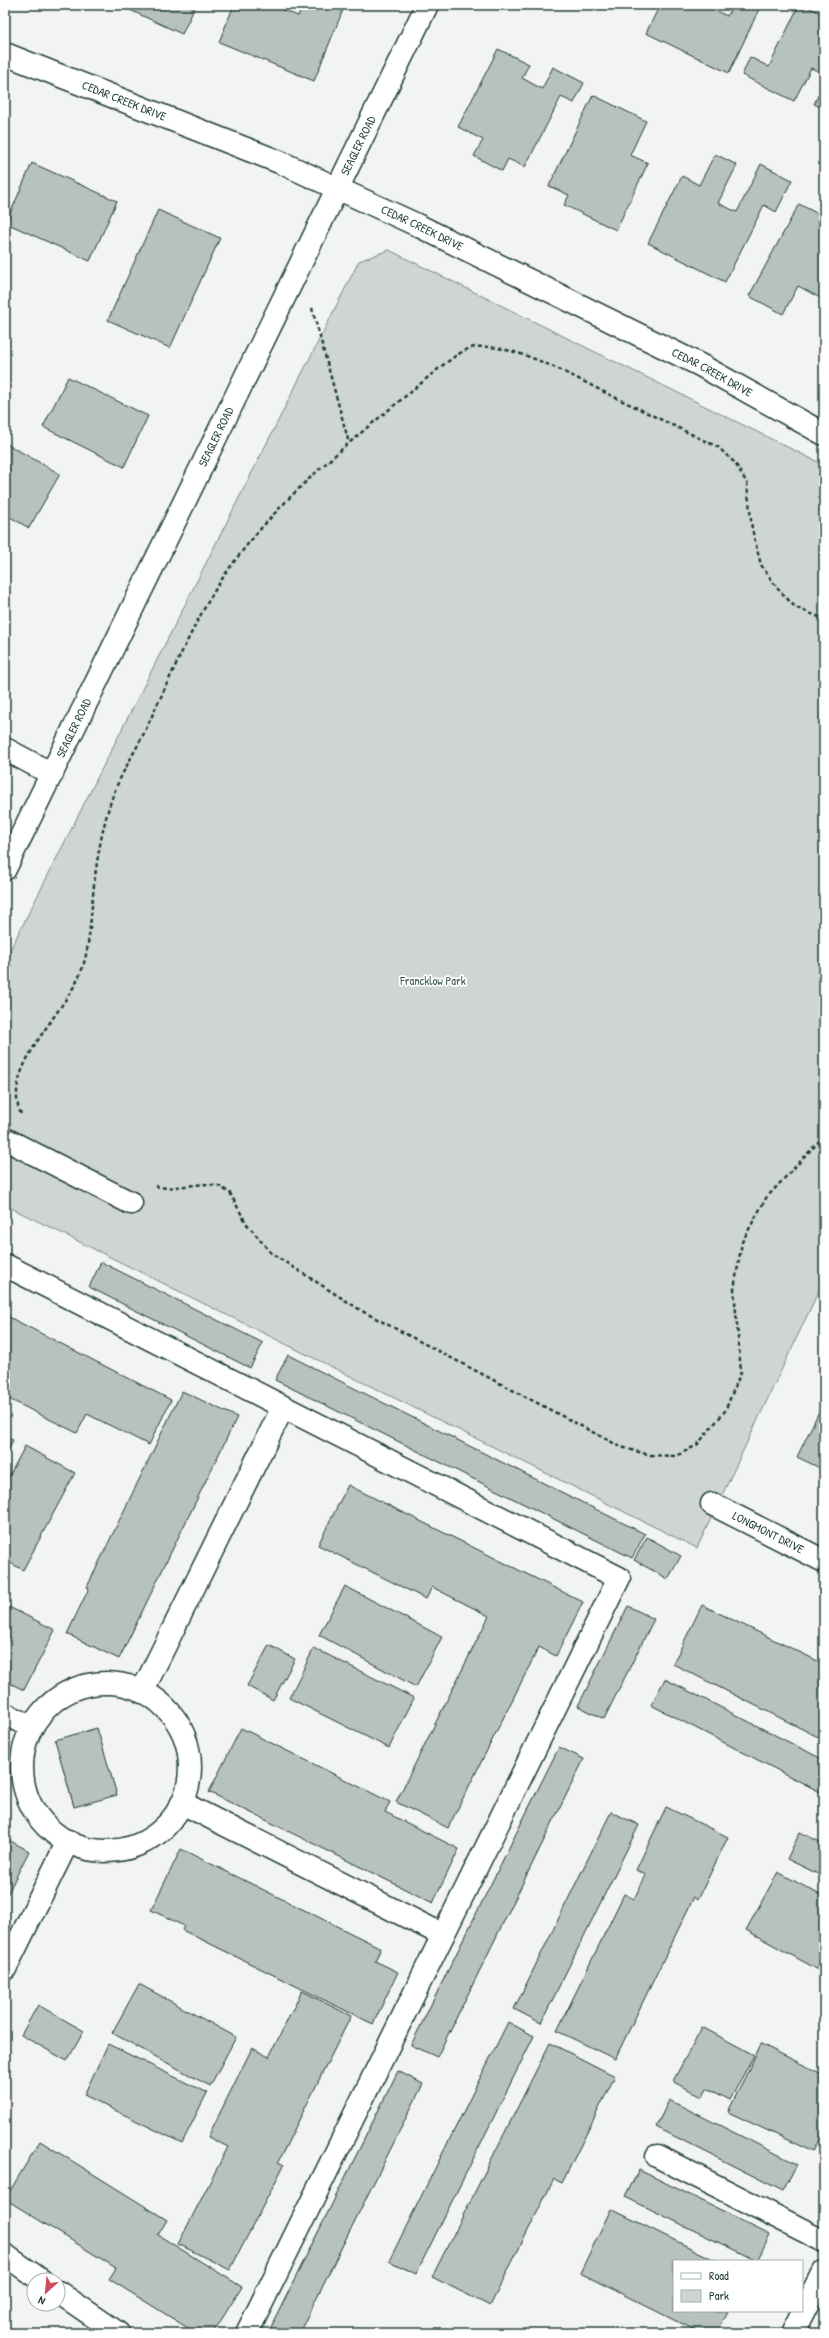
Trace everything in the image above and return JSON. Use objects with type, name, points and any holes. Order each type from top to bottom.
[{"type":"street","name":"SEAGLER ROAD","points":[[5,869],[427,5]]},
{"type":"street","name":"CEDAR CREEK DRIVE","points":[[5,54],[282,163],[415,224],[700,365],[824,434]]},
{"type":"street","points":[[5,749],[52,774]]},
{"type":"street","points":[[5,1139],[131,1203]]},
{"type":"street","points":[[5,1265],[619,1578],[247,2333]]},
{"type":"street","points":[[142,1692],[284,1407]]},
{"type":"street","name":"LONGMONT DRIVE","points":[[712,1504],[824,1561]]},
{"type":"street","points":[[98,1682],[127,1685],[142,1692],[154,1697],[173,1715],[186,1742],[189,1780],[182,1803],[165,1828],[141,1844],[112,1851],[77,1846],[55,1834],[35,1813],[23,1786],[21,1767],[26,1738],[40,1712],[62,1694],[98,1682]]},
{"type":"street","points":[[5,1714],[32,1727]]},
{"type":"street","points":[[182,1803],[443,1935]]},
{"type":"street","points":[[5,1969],[68,1841]]},
{"type":"street","points":[[657,2156],[824,2241]]},
{"type":"street","points":[[5,2255],[29,2272]]},
{"type":"street","points":[[793,2333],[824,2272]]},
{"type":"street","points":[[66,2297],[118,2333]]},
{"type":"path","points":[[301,265],[349,443]]},
{"type":"path","points":[[22,1116],[15,1104],[14,1082],[28,1053],[80,975],[86,954],[94,882],[115,791],[189,638],[224,576],[288,500],[349,443],[446,363],[472,347],[492,348],[519,354],[555,368],[718,447],[736,463],[747,483],[752,529],[761,565],[778,589],[794,607],[824,619]]},
{"type":"path","points":[[152,1186],[166,1188],[205,1184],[219,1186],[230,1193],[246,1223],[271,1253],[362,1311],[621,1447],[650,1455],[676,1456],[697,1445],[725,1411],[741,1372],[734,1289],[742,1242],[766,1198],[824,1136]]},
{"type":"green space","name":"Francklow Park","points":[[389,250],[824,465],[824,1280],[697,1548],[5,1205],[5,960],[359,261]]},
{"type":"building","points":[[119,5],[196,5],[182,34]]},
{"type":"building","points":[[234,5],[271,5],[298,16],[303,5],[345,5],[314,81],[219,42]]},
{"type":"building","points":[[660,5],[704,5],[727,16],[733,5],[761,5],[729,73],[646,33]]},
{"type":"building","points":[[799,5],[804,5],[824,15],[824,74],[811,68],[794,101],[742,75],[750,57],[769,67]]},
{"type":"building","points":[[498,49],[529,64],[522,78],[542,89],[553,67],[584,83],[574,103],[561,97],[525,167],[508,159],[502,171],[474,156],[483,140],[458,127]]},
{"type":"building","points":[[824,83],[824,109],[814,104]]},
{"type":"building","points":[[593,95],[646,121],[630,155],[648,163],[616,230],[564,205],[569,195],[549,186]]},
{"type":"building","points":[[715,154],[737,165],[718,203],[737,212],[761,164],[792,180],[776,212],[764,205],[725,282],[648,243],[682,176],[699,185]]},
{"type":"building","points":[[32,163],[117,201],[90,261],[6,223]]},
{"type":"building","points":[[799,204],[824,217],[824,300],[798,286],[783,314],[749,296]]},
{"type":"building","points":[[158,210],[220,238],[170,348],[108,320]]},
{"type":"building","points":[[68,377],[148,416],[124,467],[43,427]]},
{"type":"building","points":[[5,443],[60,474],[29,528],[5,514]]},
{"type":"building","points":[[101,1262],[263,1343],[250,1368],[89,1287]]},
{"type":"building","points":[[5,1315],[171,1400],[149,1445],[87,1414],[77,1433],[5,1397]]},
{"type":"building","points":[[288,1355],[645,1534],[632,1558],[275,1380]]},
{"type":"building","points":[[182,1391],[237,1417],[119,1659],[67,1634],[89,1588],[87,1587]]},
{"type":"building","points":[[824,1401],[824,1470],[797,1457]]},
{"type":"building","points":[[5,1436],[13,1440],[5,1457]]},
{"type":"building","points":[[25,1446],[75,1473],[23,1570],[5,1560],[5,1484]]},
{"type":"building","points":[[348,1485],[583,1602],[556,1656],[539,1647],[448,1828],[396,1802],[489,1616],[432,1587],[426,1599],[318,1545]]},
{"type":"building","points":[[647,1537],[681,1556],[668,1579],[634,1560]]},
{"type":"building","points":[[345,1586],[442,1637],[416,1687],[319,1635]]},
{"type":"building","points":[[5,1605],[55,1630],[24,1690],[5,1681]]},
{"type":"building","points":[[702,1605],[824,1664],[824,1740],[673,1664]]},
{"type":"building","points":[[628,1606],[654,1619],[604,1719],[578,1706]]},
{"type":"building","points":[[269,1645],[295,1659],[273,1700],[247,1686]]},
{"type":"building","points":[[314,1648],[414,1698],[389,1748],[289,1698]]},
{"type":"building","points":[[665,1679],[824,1760],[824,1794],[651,1705]]},
{"type":"building","points":[[97,1728],[117,1795],[74,1807],[55,1740]]},
{"type":"building","points":[[241,1728],[390,1802],[385,1812],[459,1849],[433,1903],[209,1792]]},
{"type":"building","points":[[559,1747],[584,1759],[437,2057],[411,2045]]},
{"type":"building","points":[[666,1807],[728,1837],[698,1899],[694,1897],[615,2059],[557,2031],[624,1894],[634,1899],[646,1875],[636,1870]]},
{"type":"building","points":[[611,1812],[639,1825],[541,2023],[514,2009]]},
{"type":"building","points":[[800,1832],[824,1844],[824,1877],[787,1859]]},
{"type":"building","points":[[5,1838],[29,1851],[5,1899]]},
{"type":"building","points":[[181,1849],[381,1948],[375,1961],[398,1972],[373,2024],[182,1930],[184,1926],[151,1910]]},
{"type":"building","points":[[778,1872],[824,1897],[824,1973],[746,1930]]},
{"type":"building","points":[[139,1984],[236,2037],[210,2086],[112,2033]]},
{"type":"building","points":[[302,1991],[351,2016],[278,2162],[284,2165],[230,2270],[178,2244],[228,2147],[208,2137],[252,2048],[269,2057]]},
{"type":"building","points":[[38,2005],[84,2031],[67,2061],[21,2035]]},
{"type":"building","points":[[508,2022],[534,2036],[416,2274],[389,2261]]},
{"type":"building","points":[[702,2027],[754,2055],[730,2100],[707,2088],[702,2097],[673,2081]]},
{"type":"building","points":[[550,2043],[615,2076],[562,2183],[554,2179],[490,2306],[432,2277]]},
{"type":"building","points":[[108,2044],[207,2093],[182,2143],[84,2095]]},
{"type":"building","points":[[761,2044],[824,2075],[824,2130],[813,2152],[728,2112]]},
{"type":"building","points":[[398,2071],[423,2084],[299,2333],[268,2333]]},
{"type":"building","points":[[669,2100],[797,2164],[783,2191],[656,2127]]},
{"type":"building","points":[[40,2141],[167,2220],[158,2235],[242,2287],[213,2333],[196,2333],[109,2279],[116,2268],[5,2199]]},
{"type":"building","points":[[639,2170],[770,2234],[757,2260],[755,2260],[625,2197]]},
{"type":"building","points":[[611,2209],[715,2260],[673,2260],[673,2312],[728,2312],[717,2333],[700,2333],[580,2273]]}]
